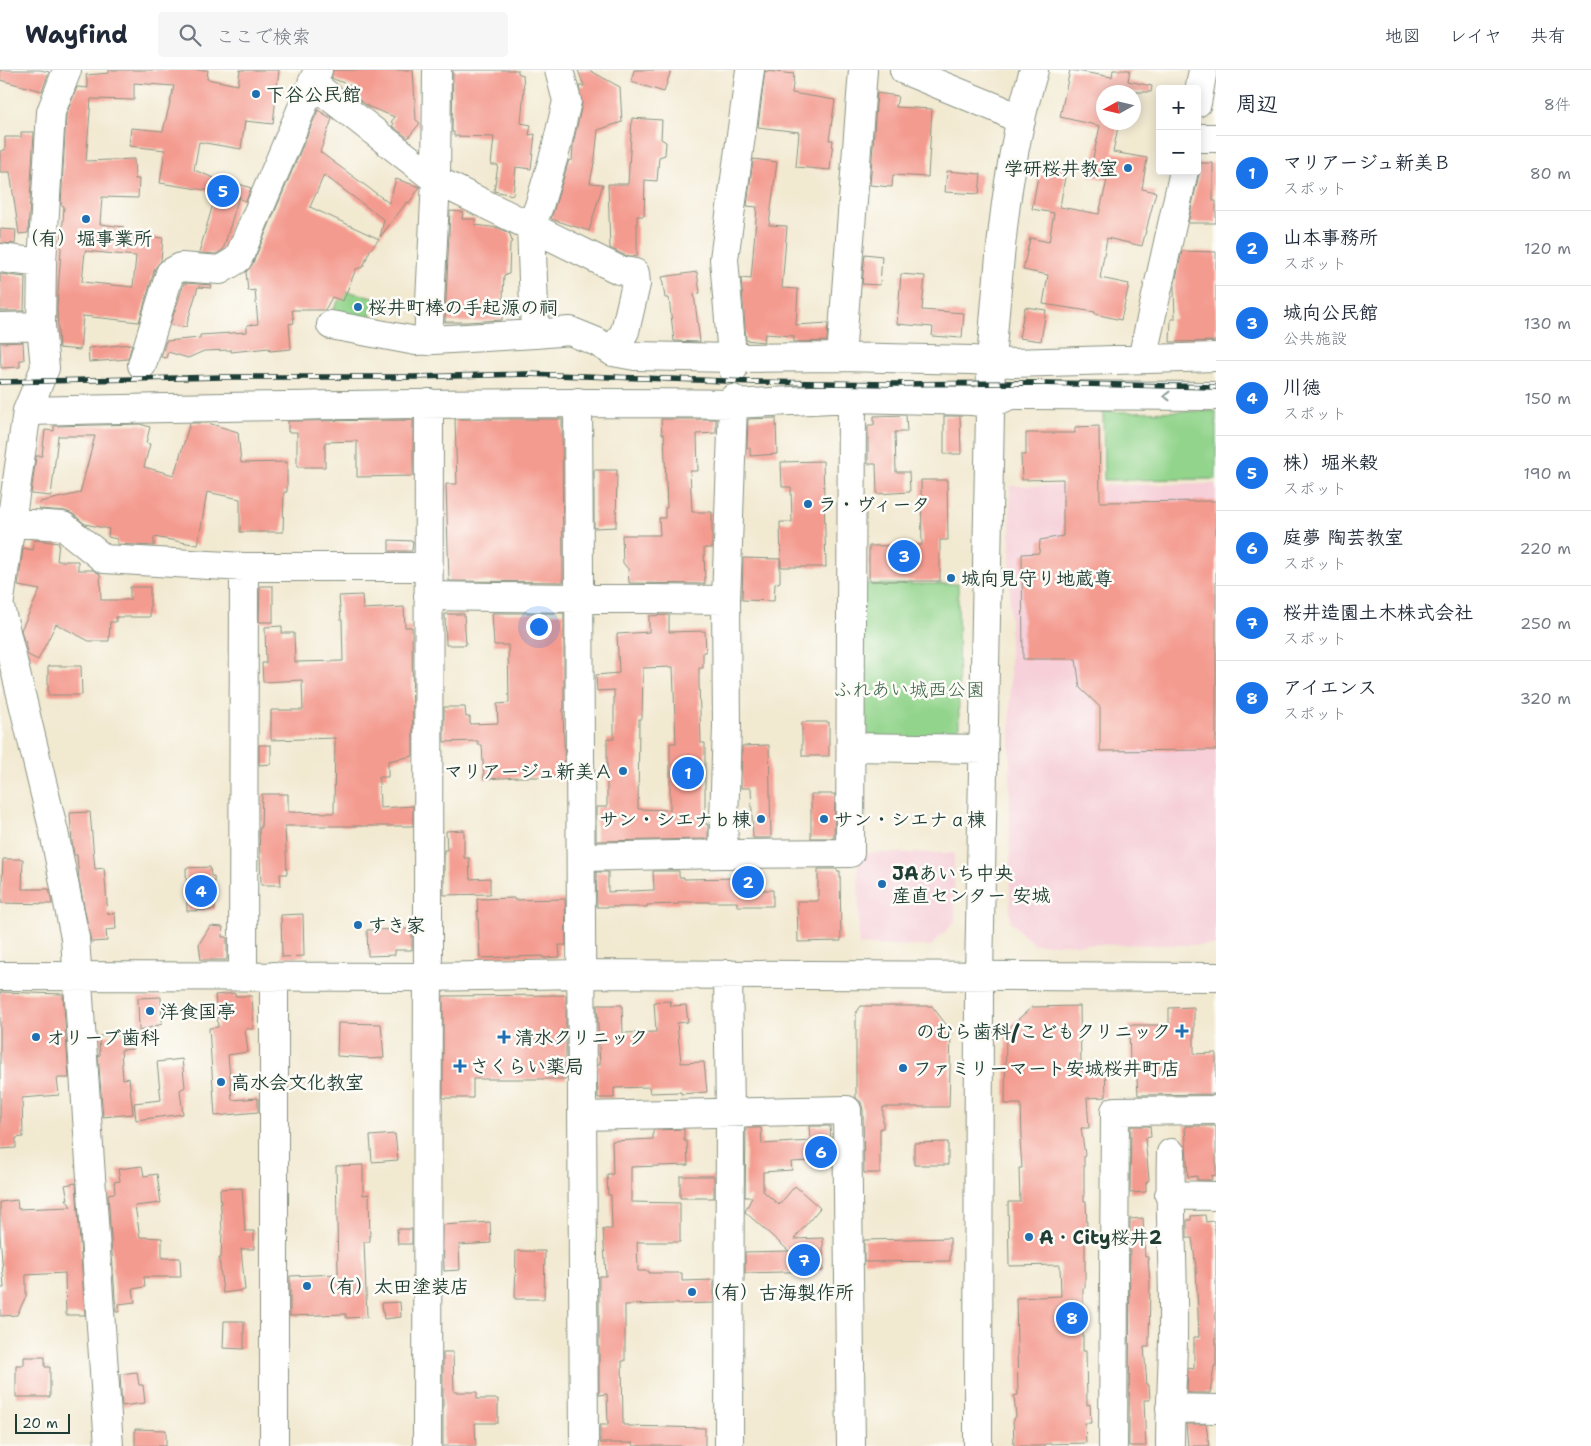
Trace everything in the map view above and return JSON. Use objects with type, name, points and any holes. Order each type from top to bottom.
[{"type":"street","points":[[0,600],[5,522],[27,410],[45,368],[41,326],[42,263],[50,112],[66,70]]},
{"type":"street","points":[[428,341],[436,180],[438,70]]},
{"type":"street","points":[[535,334],[531,226],[556,149],[567,101],[559,70]]},
{"type":"street","points":[[733,363],[724,259],[750,70]]},
{"type":"street","points":[[841,357],[864,70]]},
{"type":"street","points":[[904,70],[999,109],[1020,121]]},
{"type":"street","points":[[978,1446],[979,976],[991,361],[998,273],[1016,140],[1034,70]]},
{"type":"street","points":[[1200,85],[1202,70]]},
{"type":"street","points":[[142,365],[170,274],[181,267],[220,270],[238,259],[315,77],[436,180],[619,270],[635,272],[636,284],[624,332],[612,352]]},
{"type":"street","points":[[1201,138],[1216,138]]},
{"type":"street","points":[[1142,359],[1183,175]]},
{"type":"street","points":[[0,258],[42,263]]},
{"type":"street","points":[[331,325],[416,341],[570,331],[597,342],[612,352],[635,356],[733,363],[841,357],[1013,363],[1216,357]]},
{"type":"street","points":[[0,327],[41,326]]},
{"type":"street","points":[[27,410],[852,398],[972,401],[991,404],[1010,395],[1216,396]]},
{"type":"street","points":[[581,857],[850,853],[852,398]]},
{"type":"street","points":[[723,854],[728,726],[726,600],[733,401]]},
{"type":"street","points":[[578,402],[584,1446]]},
{"type":"street","points":[[427,1446],[429,403]]},
{"type":"street","points":[[5,522],[63,526],[104,560],[244,567],[428,567]]},
{"type":"street","points":[[243,976],[244,567]]},
{"type":"street","points":[[428,596],[726,600]]},
{"type":"street","points":[[0,607],[54,832],[75,938],[109,1446]]},
{"type":"street","points":[[851,748],[984,749]]},
{"type":"street","points":[[0,976],[427,977],[728,974],[1216,977]]},
{"type":"street","points":[[728,974],[730,1112],[729,1446]]},
{"type":"street","points":[[274,976],[274,1446]]},
{"type":"street","points":[[582,1116],[847,1110],[851,1446]]},
{"type":"street","points":[[1113,1446],[1115,1111],[1216,1110]]},
{"type":"street","points":[[1170,1446],[1174,1333],[1169,1195],[1172,1153]]},
{"type":"street","points":[[1169,1195],[1216,1196]]},
{"type":"street","points":[[1170,1408],[1216,1409]]},
{"type":"shaded area","points":[[1216,484],[1216,945],[1033,944],[1010,921],[1010,486]]},
{"type":"shaded area","points":[[858,853],[954,853],[955,921],[931,946],[859,945]]},
{"type":"green space","points":[[344,291],[375,297],[368,324],[329,317]]},
{"type":"green space","points":[[1216,411],[1216,479],[1104,480],[1103,412]]},
{"type":"green space","name":"ふれあい城西公園","points":[[860,584],[958,584],[959,731],[950,742],[864,738],[858,694]]},
{"type":"building","points":[[0,70],[41,70],[49,72],[42,91],[0,80]]},
{"type":"building","points":[[109,70],[208,70],[207,79],[238,85],[240,70],[279,70],[273,124],[245,121],[241,149],[199,142],[194,170],[239,188],[239,184],[251,188],[246,201],[240,199],[239,196],[223,250],[216,254],[199,253],[215,197],[210,195],[211,191],[160,183],[165,150],[129,146],[131,128],[163,131],[174,86],[134,83],[134,100],[91,99],[86,161],[134,159],[135,179],[139,179],[138,198],[102,197],[100,224],[124,227],[123,234],[163,238],[161,261],[155,268],[139,322],[83,316],[80,350],[59,348],[57,308],[64,206],[61,205],[66,115],[77,87],[88,88],[86,75],[109,73]],"holes":[[[85,251],[136,256],[133,287],[82,282]]]},
{"type":"building","points":[[333,70],[413,70],[416,120],[420,123],[408,138],[392,126],[394,124],[391,122],[395,117],[369,107],[354,96],[357,88],[331,78]]},
{"type":"building","points":[[453,70],[518,70],[518,73],[523,75],[524,90],[521,123],[531,125],[529,135],[535,134],[531,169],[516,167],[513,195],[494,191],[498,165],[491,165],[494,137],[454,136],[454,132],[452,132]]},
{"type":"building","points":[[578,70],[589,70],[620,87],[622,122],[598,130],[590,183],[603,184],[589,231],[551,219],[569,160],[572,161],[573,144],[582,104],[579,86],[584,86]]},
{"type":"building","points":[[634,70],[671,70],[664,92],[631,82]]},
{"type":"building","points":[[1070,70],[1112,77],[1113,70],[1130,70],[1128,81],[1152,86],[1151,92],[1141,92],[1141,85],[1096,85],[1096,125],[1060,117]]},
{"type":"building","points":[[765,71],[794,74],[792,93],[835,100],[829,140],[833,140],[830,170],[796,167],[799,132],[758,127]]},
{"type":"building","points":[[877,93],[898,96],[896,107],[932,109],[928,177],[893,175],[892,187],[870,185]]},
{"type":"building","points":[[318,110],[332,119],[320,152],[389,203],[396,179],[420,187],[380,237],[384,220],[324,175],[310,207],[379,239],[370,250],[363,267],[356,269],[343,301],[332,297],[325,310],[292,310],[294,323],[289,324],[291,349],[270,351],[269,348],[231,352],[231,350],[204,351],[188,358],[168,352],[166,358],[161,357],[166,341],[200,338],[200,335],[247,332],[247,325],[258,324],[255,290],[248,291],[246,272],[252,265]]},
{"type":"building","points":[[632,118],[662,120],[661,139],[666,142],[665,155],[659,157],[657,181],[645,180],[644,216],[637,216],[637,257],[624,255],[610,248],[608,184],[628,184]]},
{"type":"building","points":[[1099,130],[1117,130],[1113,152],[1147,158],[1142,189],[1156,192],[1142,246],[1107,238],[1100,278],[1129,284],[1121,320],[1095,314],[1095,312],[1043,304],[1048,275],[1023,270],[1030,238],[1049,242],[1054,213],[1032,209],[1041,161],[1067,165],[1060,207],[1099,214],[1107,180],[1089,176]]},
{"type":"building","points":[[21,132],[34,132],[28,233],[19,234],[10,172],[0,172],[0,151],[5,150],[5,137],[21,137]]},
{"type":"building","points":[[753,159],[777,162],[769,225],[787,226],[782,288],[798,289],[796,325],[828,323],[827,341],[794,342],[794,336],[765,334],[764,342],[746,340],[741,278],[751,279],[757,207],[747,206]]},
{"type":"building","points":[[1201,163],[1213,163],[1213,201],[1216,201],[1216,223],[1188,223],[1199,175],[1201,175]]},
{"type":"building","points":[[947,171],[981,174],[979,194],[945,192]]},
{"type":"building","points":[[450,211],[463,212],[462,219],[475,219],[475,225],[499,228],[510,234],[512,242],[510,243],[509,274],[504,275],[502,320],[445,322]]},
{"type":"building","points":[[0,229],[16,230],[15,244],[0,243]]},
{"type":"building","points":[[1182,251],[1216,252],[1216,341],[1170,342],[1171,319],[1175,319],[1174,288]]},
{"type":"building","points":[[865,254],[882,256],[880,285],[862,284]]},
{"type":"building","points":[[697,272],[700,293],[694,294],[700,342],[674,341],[669,298],[665,298],[662,277]]},
{"type":"building","points":[[0,274],[25,277],[24,311],[0,311]]},
{"type":"building","points":[[901,274],[925,276],[922,310],[964,313],[962,338],[932,336],[933,327],[897,324]]},
{"type":"building","points":[[184,283],[212,285],[211,288],[198,287],[186,327],[170,325]]},
{"type":"building","points":[[1025,307],[1046,310],[1041,341],[1019,338]]},
{"type":"building","points":[[23,342],[24,360],[20,360],[20,367],[1,368],[0,343]]},
{"type":"building","points":[[132,344],[128,359],[89,362],[88,348]]},
{"type":"building","points":[[906,415],[907,432],[895,432],[896,472],[909,472],[910,492],[877,494],[876,464],[868,464],[868,425],[874,425],[874,416]]},
{"type":"building","points":[[944,416],[960,416],[961,454],[944,454]]},
{"type":"building","points":[[776,418],[777,454],[750,456],[750,448],[747,448],[748,419]]},
{"type":"building","points":[[455,419],[562,419],[563,582],[449,581],[446,484],[457,484]]},
{"type":"building","points":[[661,419],[716,419],[716,433],[697,434],[698,471],[690,471],[692,512],[712,512],[712,548],[704,548],[705,584],[629,583],[628,569],[623,563],[622,535],[660,535],[659,518],[665,518],[665,508],[667,508],[664,434],[662,434]]},
{"type":"building","points":[[413,420],[413,476],[357,477],[357,441],[325,442],[325,467],[297,467],[297,432],[288,432],[288,421]]},
{"type":"building","points":[[190,423],[208,423],[238,432],[241,463],[287,462],[287,492],[284,492],[283,532],[240,532],[240,499],[207,492],[198,545],[154,537],[154,546],[117,544],[117,539],[108,537],[109,529],[85,524],[73,514],[65,511],[39,509],[40,502],[80,493],[95,436],[58,436],[51,496],[31,494],[36,456],[42,456],[45,430],[54,431],[54,426],[140,424],[150,427],[146,443],[150,444],[144,467],[174,475]]},
{"type":"building","points":[[1099,426],[1100,502],[1216,501],[1216,750],[1100,751],[1100,707],[1080,688],[1076,659],[1023,659],[1022,554],[1039,553],[1040,540],[1063,536],[1063,479],[1022,480],[1021,455],[1026,455],[1026,433],[1075,433],[1075,427]]},
{"type":"building","name":"ラ・ヴィータ","points":[[823,461],[826,567],[781,567],[780,522],[792,522],[791,487],[782,487],[781,462]]},
{"type":"building","points":[[594,470],[617,470],[616,527],[594,528]]},
{"type":"building","points":[[921,480],[947,480],[948,540],[940,540],[940,581],[869,581],[869,546],[922,545]]},
{"type":"building","points":[[35,540],[59,543],[57,561],[78,561],[78,570],[93,570],[100,574],[101,600],[130,600],[130,587],[150,587],[150,617],[116,617],[116,622],[110,622],[109,641],[89,641],[56,624],[38,660],[28,655],[26,642],[21,630],[40,590],[18,586],[23,548],[33,550]]},
{"type":"building","points":[[389,540],[413,541],[412,551],[389,551]]},
{"type":"building","points":[[743,558],[780,559],[780,582],[775,584],[774,601],[742,600]]},
{"type":"building","points":[[260,586],[273,586],[273,622],[259,622]]},
{"type":"building","points":[[362,595],[363,609],[404,607],[405,627],[412,627],[413,756],[388,761],[388,777],[379,777],[380,808],[413,806],[413,826],[285,826],[287,874],[280,874],[281,885],[261,885],[259,828],[261,828],[262,794],[288,794],[288,812],[334,813],[335,738],[271,740],[271,710],[303,710],[302,680],[263,682],[262,663],[266,663],[265,627],[282,626],[282,633],[294,633],[295,662],[343,661],[342,620],[339,596]]},
{"type":"building","points":[[492,613],[564,613],[563,709],[565,780],[555,780],[555,777],[484,779],[482,745],[478,745],[478,741],[444,742],[444,707],[465,707],[466,717],[470,717],[470,724],[498,723],[497,704],[509,703],[508,645],[494,645]]},
{"type":"building","points":[[445,614],[464,614],[466,645],[446,645]]},
{"type":"building","points":[[669,615],[669,632],[705,631],[706,652],[703,652],[703,668],[699,668],[699,683],[701,743],[705,743],[705,824],[708,824],[708,839],[596,841],[596,807],[607,807],[607,739],[614,739],[614,690],[597,691],[596,675],[619,673],[617,634],[649,632],[649,616]],"holes":[[[673,667],[676,743],[670,743],[670,810],[638,809],[639,719],[642,719],[643,668]]]},
{"type":"building","points":[[48,666],[81,666],[82,695],[48,695]]},
{"type":"building","points":[[802,722],[829,722],[829,756],[802,756]]},
{"type":"building","points":[[259,745],[271,745],[271,764],[259,765]]},
{"type":"building","points":[[769,745],[771,838],[753,838],[751,788],[741,788],[742,746]]},
{"type":"building","name":"サン・シエナａ棟","points":[[811,794],[835,794],[834,838],[811,838]]},
{"type":"building","points":[[90,812],[95,869],[104,868],[108,914],[115,913],[116,929],[106,930],[107,941],[91,942],[79,880],[77,855],[74,855],[72,842],[70,813]]},
{"type":"building","points":[[464,830],[464,858],[469,858],[470,879],[490,878],[490,894],[444,895],[444,850],[447,850],[446,831]]},
{"type":"building","points":[[3,859],[23,859],[22,889],[49,889],[52,904],[1,903]]},
{"type":"building","points":[[210,867],[211,876],[214,876],[215,910],[187,911],[186,868]]},
{"type":"building","points":[[818,869],[837,869],[837,871],[840,871],[841,941],[798,942],[797,901],[818,901]]},
{"type":"building","points":[[653,871],[679,871],[679,877],[684,877],[684,879],[737,878],[737,874],[759,874],[760,890],[773,890],[773,906],[737,906],[737,902],[679,902],[679,904],[647,905],[647,907],[597,907],[596,872],[608,872],[608,892],[654,890]]},
{"type":"building","points":[[514,898],[514,900],[565,899],[566,945],[559,945],[560,957],[480,958],[477,899]]},
{"type":"building","points":[[303,914],[304,956],[282,957],[281,915]]},
{"type":"building","points":[[210,926],[223,927],[222,937],[227,937],[227,960],[201,960],[199,944]]},
{"type":"building","points":[[412,929],[412,950],[395,950],[395,955],[368,956],[367,930]]},
{"type":"building","name":"オリーブ歯科","points":[[0,992],[63,994],[69,1078],[57,1078],[59,1095],[22,1098],[23,1137],[16,1138],[16,1148],[0,1149]]},
{"type":"building","points":[[235,993],[235,996],[252,996],[254,1029],[245,1029],[248,1052],[228,1055],[232,1100],[258,1098],[258,1112],[215,1116],[209,1028],[218,1027],[215,995]]},
{"type":"building","name":"清水クリニック","points":[[566,995],[566,1079],[473,1079],[473,1098],[443,1098],[443,996]]},
{"type":"building","name":"洋食国亭","points":[[161,997],[162,1024],[139,1031],[138,998]]},
{"type":"building","points":[[670,1001],[671,1006],[686,1005],[688,1022],[677,1023],[681,1063],[704,1062],[707,1092],[681,1094],[681,1092],[650,1093],[649,1087],[614,1088],[614,1098],[598,1098],[597,1065],[600,1065],[597,1005],[622,1005],[623,1033],[656,1032],[654,1002]]},
{"type":"building","name":"ファミリーマート安城桜井町店","points":[[861,1006],[932,1006],[951,1031],[949,1107],[883,1107],[883,1128],[880,1128],[880,1173],[864,1173],[863,1110],[861,1102],[856,1098],[856,1013]]},
{"type":"building","points":[[1080,1006],[1081,1066],[1105,1066],[1106,1097],[1087,1098],[1089,1128],[1081,1128],[1085,1155],[1084,1201],[1086,1201],[1087,1226],[1085,1226],[1085,1288],[1083,1288],[1083,1351],[1086,1351],[1087,1405],[1090,1404],[1091,1423],[1085,1423],[1086,1443],[1014,1446],[1013,1418],[1016,1417],[1014,1396],[1018,1395],[1016,1298],[1061,1296],[1060,1265],[1009,1266],[1008,1202],[1020,1202],[1019,1168],[1022,1168],[1020,1140],[1022,1140],[1021,1104],[1005,1104],[1006,1030],[1032,1007]]},
{"type":"building","points":[[1194,1007],[1194,1054],[1216,1053],[1216,1094],[1138,1095],[1136,1065],[1130,1065],[1129,1025],[1169,1025],[1169,1008]]},
{"type":"building","points":[[338,1023],[381,1024],[384,1058],[369,1059],[337,1056]]},
{"type":"building","points":[[134,1034],[134,1049],[121,1050],[123,1079],[129,1078],[133,1114],[103,1117],[98,1055],[100,1055],[99,1036]]},
{"type":"building","points":[[182,1059],[185,1087],[180,1090],[183,1114],[136,1120],[134,1103],[161,1100],[157,1062]]},
{"type":"building","points":[[809,1126],[830,1126],[832,1160],[791,1162],[792,1170],[763,1172],[763,1191],[779,1205],[795,1186],[820,1208],[794,1239],[823,1238],[823,1271],[745,1273],[745,1252],[789,1251],[745,1212],[752,1197],[745,1197],[746,1128],[761,1128],[762,1144],[810,1141]]},
{"type":"building","points":[[1131,1126],[1150,1126],[1151,1137],[1145,1138],[1149,1180],[1146,1183],[1146,1192],[1130,1193]]},
{"type":"building","points":[[1185,1126],[1216,1126],[1216,1175],[1211,1176],[1212,1180],[1197,1180],[1197,1176],[1188,1177]]},
{"type":"building","points":[[684,1129],[684,1141],[687,1141],[688,1165],[631,1167],[631,1202],[680,1203],[680,1242],[637,1242],[638,1271],[682,1273],[682,1281],[714,1280],[714,1303],[625,1305],[625,1361],[622,1361],[623,1425],[705,1428],[705,1446],[633,1446],[633,1443],[600,1443],[600,1425],[608,1425],[607,1394],[599,1395],[599,1276],[606,1276],[603,1229],[612,1229],[611,1195],[608,1195],[607,1174],[613,1174],[612,1141],[653,1139],[653,1130]]},
{"type":"building","points":[[395,1134],[398,1160],[372,1162],[370,1136]]},
{"type":"building","points":[[948,1142],[948,1165],[914,1165],[914,1143]]},
{"type":"building","points":[[363,1165],[363,1195],[369,1194],[370,1242],[364,1242],[367,1317],[346,1318],[346,1314],[290,1316],[290,1276],[338,1274],[336,1166]]},
{"type":"building","points":[[142,1166],[144,1176],[157,1174],[161,1203],[135,1206],[140,1237],[162,1238],[162,1258],[180,1258],[181,1277],[144,1277],[145,1287],[133,1289],[135,1302],[119,1304],[119,1312],[116,1312],[108,1194],[115,1193],[114,1182],[120,1181],[118,1169]]},
{"type":"building","points":[[680,1176],[714,1176],[714,1198],[680,1198]]},
{"type":"building","points":[[76,1183],[85,1315],[66,1315],[65,1273],[26,1275],[26,1296],[17,1315],[0,1316],[0,1288],[4,1288],[0,1202],[17,1200],[18,1209],[71,1207],[66,1199],[68,1199],[65,1185]]},
{"type":"building","points":[[242,1188],[245,1231],[254,1231],[254,1249],[241,1249],[245,1290],[223,1293],[219,1258],[221,1258],[222,1232],[220,1189]]},
{"type":"building","points":[[1205,1215],[1206,1222],[1214,1221],[1216,1242],[1216,1366],[1214,1366],[1210,1393],[1190,1393],[1187,1392],[1188,1368],[1194,1369],[1194,1337],[1199,1337],[1196,1268],[1192,1238],[1187,1238],[1187,1220],[1191,1220],[1191,1216]]},
{"type":"building","points":[[1143,1218],[1145,1257],[1148,1257],[1150,1284],[1149,1347],[1144,1347],[1150,1400],[1144,1400],[1146,1446],[1129,1446],[1130,1219]]},
{"type":"building","points":[[490,1222],[491,1243],[459,1245],[460,1270],[444,1271],[443,1225]]},
{"type":"building","points":[[397,1229],[412,1229],[412,1244],[398,1244]]},
{"type":"building","points":[[950,1238],[950,1261],[864,1262],[864,1240]]},
{"type":"building","points":[[516,1251],[545,1251],[544,1299],[515,1299]]},
{"type":"building","points":[[400,1302],[401,1317],[384,1319],[382,1303]]},
{"type":"building","points":[[224,1321],[244,1321],[244,1349],[223,1348]]},
{"type":"building","points":[[443,1352],[453,1352],[454,1392],[477,1392],[477,1399],[498,1399],[498,1423],[475,1423],[476,1446],[443,1446]]},
{"type":"building","points":[[24,1357],[45,1357],[45,1367],[50,1367],[50,1397],[16,1397],[16,1365],[24,1365]]},
{"type":"building","points":[[137,1372],[139,1385],[143,1385],[145,1403],[122,1406],[120,1374]]},
{"type":"building","points":[[1186,1424],[1206,1424],[1209,1446],[1188,1446]]},
{"type":"building","points":[[135,1429],[166,1430],[166,1446],[135,1446]]},
{"type":"railway","points":[[0,382],[224,377],[414,377],[526,374],[755,382],[891,384],[1035,383],[1216,387]]},
{"type":"place","name":"下谷公民館","points":[[256,94]]},
{"type":"place","name":"学研桜井教室","points":[[1128,168]]},
{"type":"place","name":"株）堀米穀","points":[[223,191]]},
{"type":"place","name":"（有）堀事業所","points":[[86,219]]},
{"type":"place","name":"桜井町棒の手起源の祠","points":[[358,307]]},
{"type":"place","name":"ラ・ヴィータ","points":[[808,504]]},
{"type":"place","name":"城向公民館","points":[[904,556]]},
{"type":"place","name":"城向見守り地蔵尊","points":[[951,578]]},
{"type":"place","name":"マリアージュ新美Ａ","points":[[623,771]]},
{"type":"place","name":"マリアージュ新美Ｂ","points":[[688,773]]},
{"type":"place","name":"サン・シエナｂ棟","points":[[761,819]]},
{"type":"place","name":"サン・シエナａ棟","points":[[824,819]]},
{"type":"place","name":"山本事務所","points":[[748,882]]},
{"type":"place","name":"JAあいち中央 産直センター 安城","points":[[882,884]]},
{"type":"place","name":"川徳","points":[[201,891]]},
{"type":"place","name":"すき家","points":[[358,925]]},
{"type":"place","name":"洋食国亭","points":[[150,1011]]},
{"type":"place","name":"のむら歯科/こどもクリニック","points":[[1182,1031]]},
{"type":"place","name":"オリーブ歯科","points":[[36,1037]]},
{"type":"place","name":"清水クリニック","points":[[504,1037]]},
{"type":"place","name":"さくらい薬局","points":[[460,1066]]},
{"type":"place","name":"ファミリーマート安城桜井町店","points":[[903,1068]]},
{"type":"place","name":"高水会文化教室","points":[[221,1082]]},
{"type":"place","name":"庭夢 陶芸教室","points":[[821,1152]]},
{"type":"place","name":"A・City桜井2","points":[[1029,1237]]},
{"type":"place","name":"桜井造園土木株式会社","points":[[804,1260]]},
{"type":"place","name":"（有）太田塗装店","points":[[307,1286]]},
{"type":"place","name":"（有）古海製作所","points":[[692,1292]]},
{"type":"place","name":"アイエンス","points":[[1072,1318]]}]
